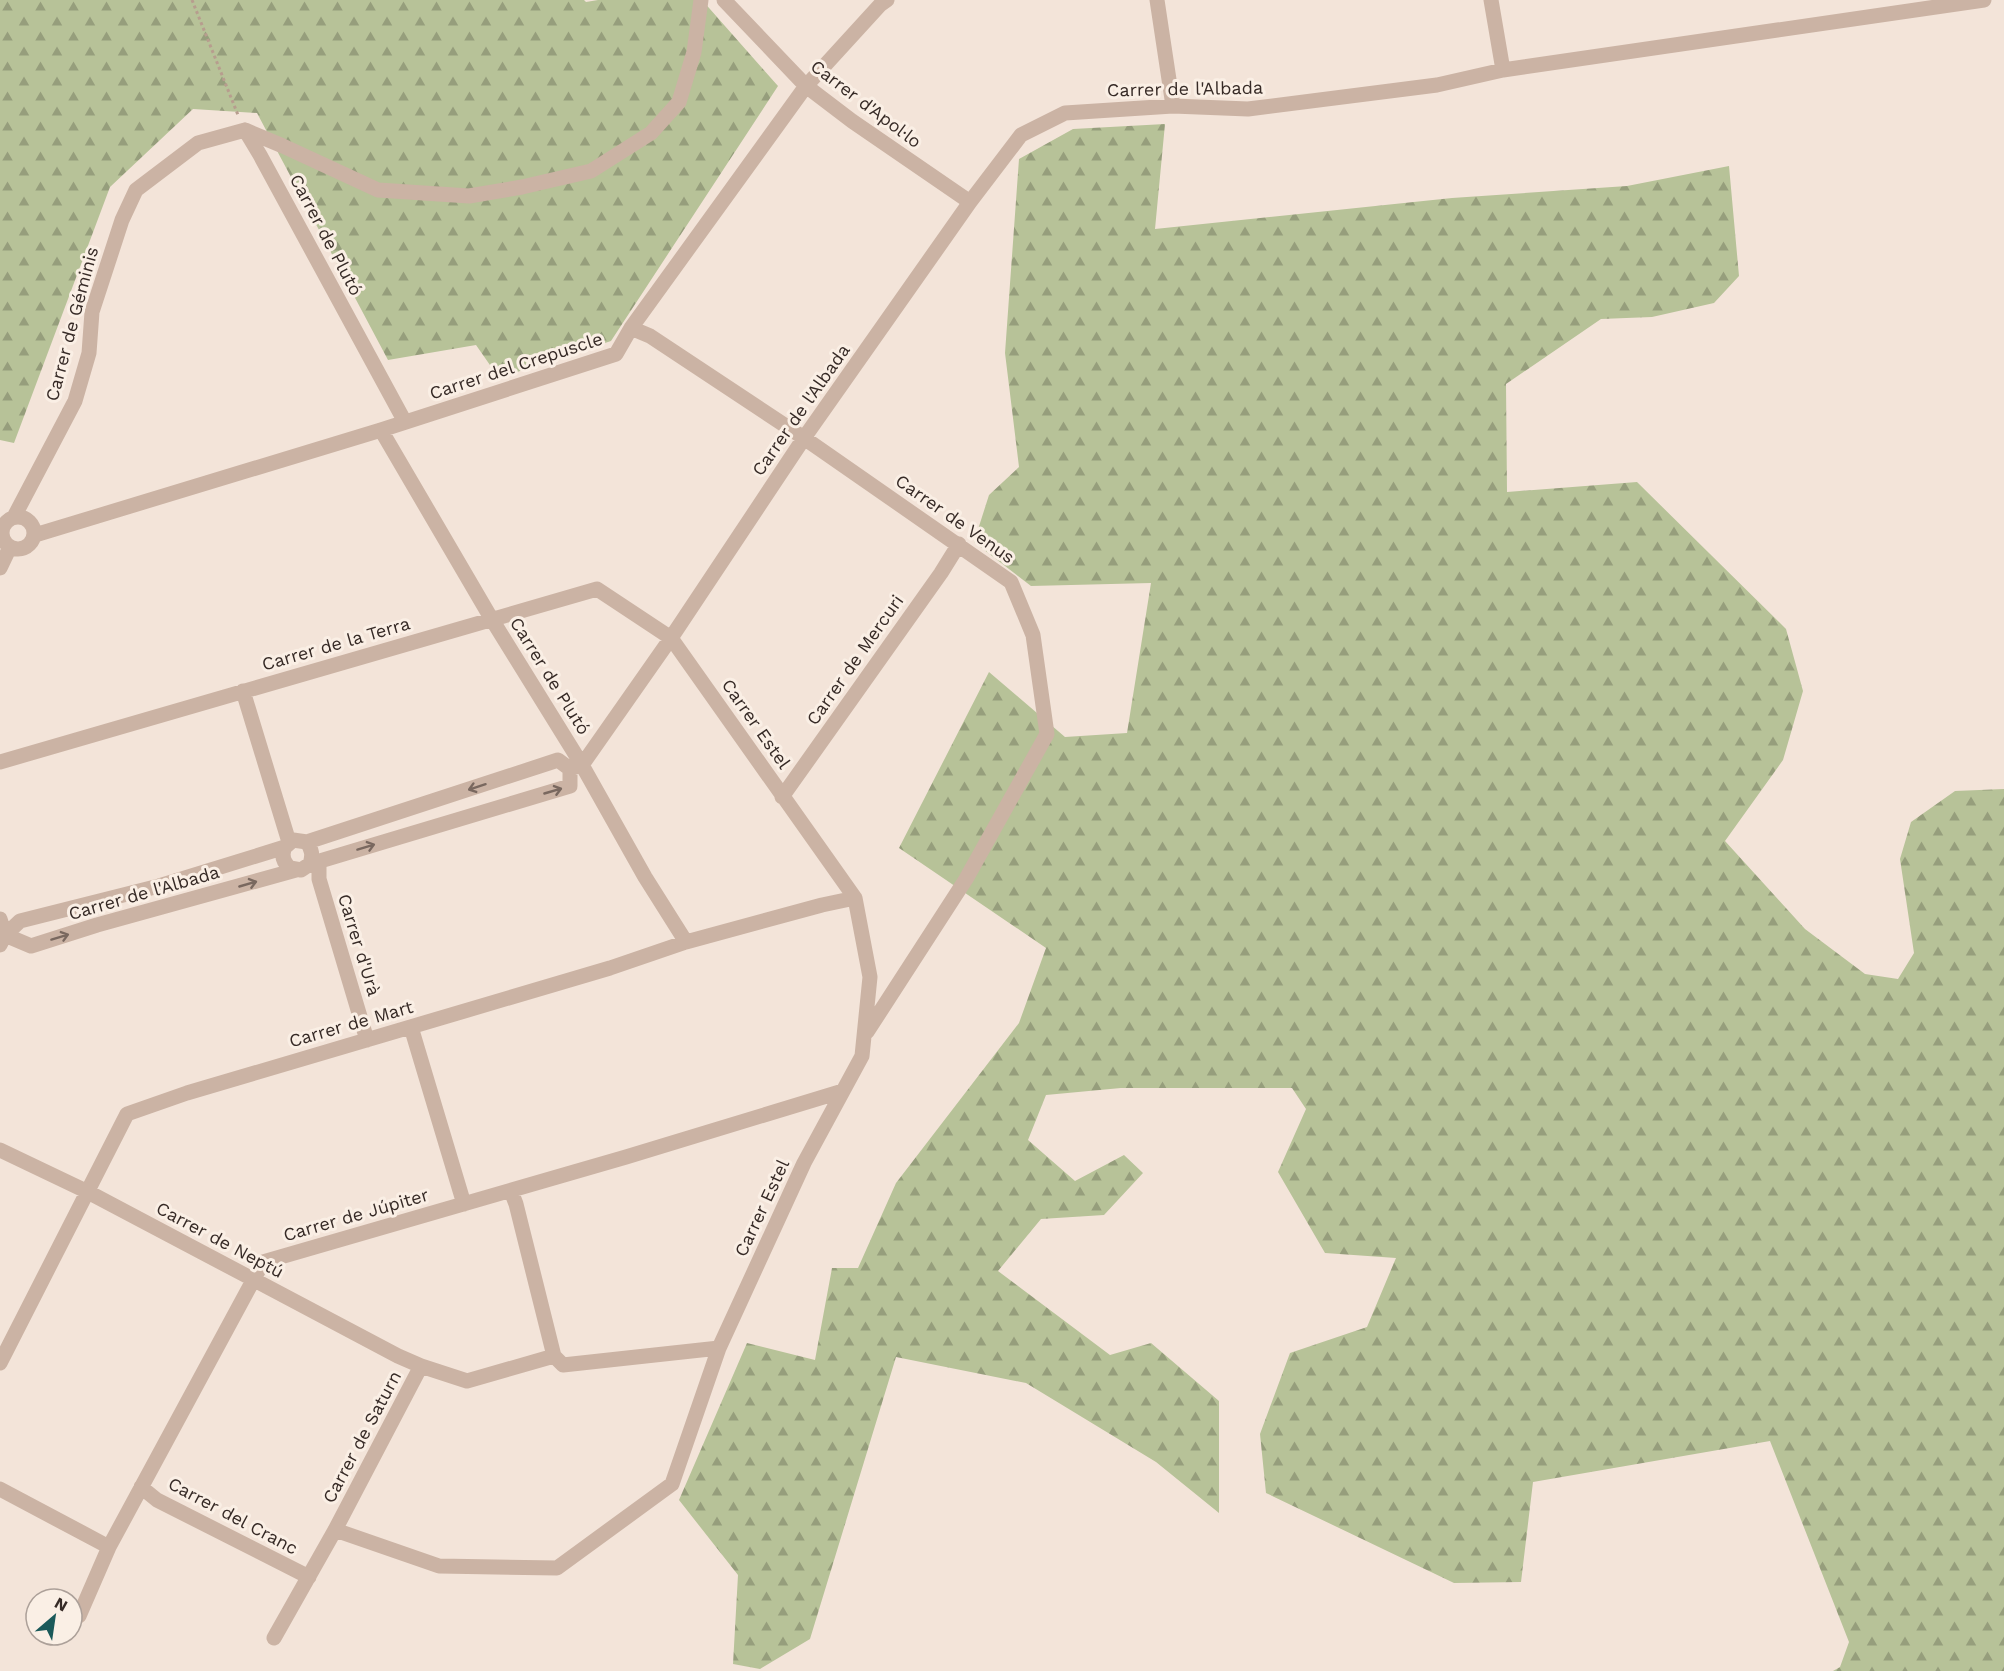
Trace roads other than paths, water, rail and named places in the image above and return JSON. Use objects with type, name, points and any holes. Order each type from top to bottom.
[{"type":"street","points":[[245,130],[378,190],[469,196],[522,187],[591,171],[651,133],[679,102],[694,52],[701,0]]},
{"type":"street","name":"Carrer d'Apol·lo","points":[[724,0],[806,86],[852,121],[970,202]]},
{"type":"street","name":"Carrer del Crepuscle","points":[[35,535],[381,430],[616,354],[631,328],[806,86],[887,0]]},
{"type":"street","points":[[1156,0],[1173,106]]},
{"type":"street","points":[[1491,0],[1503,70]]},
{"type":"street","name":"Carrer de l'Albada","points":[[314,863],[570,786],[576,767],[671,638],[804,438],[970,202],[1021,135],[1065,113],[1173,106],[1248,110],[1437,85],[1503,70],[1834,23],[1902,5],[1984,0]]},
{"type":"street","name":"Carrer de Plutó","points":[[245,130],[405,422]]},
{"type":"street","name":"Carrer de Géminis","points":[[14,517],[75,400],[89,353],[92,312],[122,220],[136,190],[198,143],[245,130]]},
{"type":"street","name":"Carrer de Venus","points":[[631,328],[651,336],[804,438],[1011,582],[1033,635],[1047,734],[966,879],[864,1035]]},
{"type":"street","name":"Carrer de Plutó","points":[[381,430],[576,767],[686,942]]},
{"type":"street","points":[[14,517],[30,522],[35,535],[33,541],[25,548],[19,549],[10,547],[2,538],[6,522],[14,517]]},
{"type":"street","name":"Carrer de Mercuri","points":[[782,797],[941,573],[958,544]]},
{"type":"street","points":[[0,568],[10,547]]},
{"type":"street","name":"Carrer de la Terra","points":[[0,762],[597,589],[671,638]]},
{"type":"street","name":"Carrer Estel","points":[[335,1530],[440,1566],[557,1568],[672,1484],[718,1348],[804,1163],[862,1056],[870,977],[855,898],[671,638]]},
{"type":"street","points":[[243,691],[287,844],[282,855],[286,864],[296,870],[301,870],[314,863],[307,842]]},
{"type":"street","points":[[287,844],[299,840],[307,842],[558,760],[576,767]]},
{"type":"street","name":"Carrer de l'Albada","points":[[2,940],[20,921],[159,886],[287,844]]},
{"type":"street","name":"Carrer d'Urà","points":[[314,863],[367,1040]]},
{"type":"street","name":"Carrer de l'Albada","points":[[2,940],[31,946],[97,925],[296,870]]},
{"type":"street","name":"Carrer de Mart","points":[[0,1363],[127,1114],[188,1093],[610,968],[686,942],[855,898]]},
{"type":"street","points":[[0,919],[2,940]]},
{"type":"street","points":[[411,1027],[464,1204]]},
{"type":"street","name":"Carrer de Júpiter","points":[[84,1604],[109,1546],[263,1262],[511,1191],[843,1091]]},
{"type":"street","name":"Carrer de Neptú","points":[[0,1150],[88,1192],[421,1366]]},
{"type":"street","points":[[511,1191],[554,1356],[562,1365],[718,1348]]},
{"type":"street","name":"Carrer de Saturn","points":[[274,1638],[335,1530],[421,1366],[467,1381],[554,1356]]},
{"type":"street","name":"Carrer del Cranc","points":[[141,1487],[157,1500],[309,1577]]},
{"type":"street","points":[[0,1490],[109,1546]]}]
